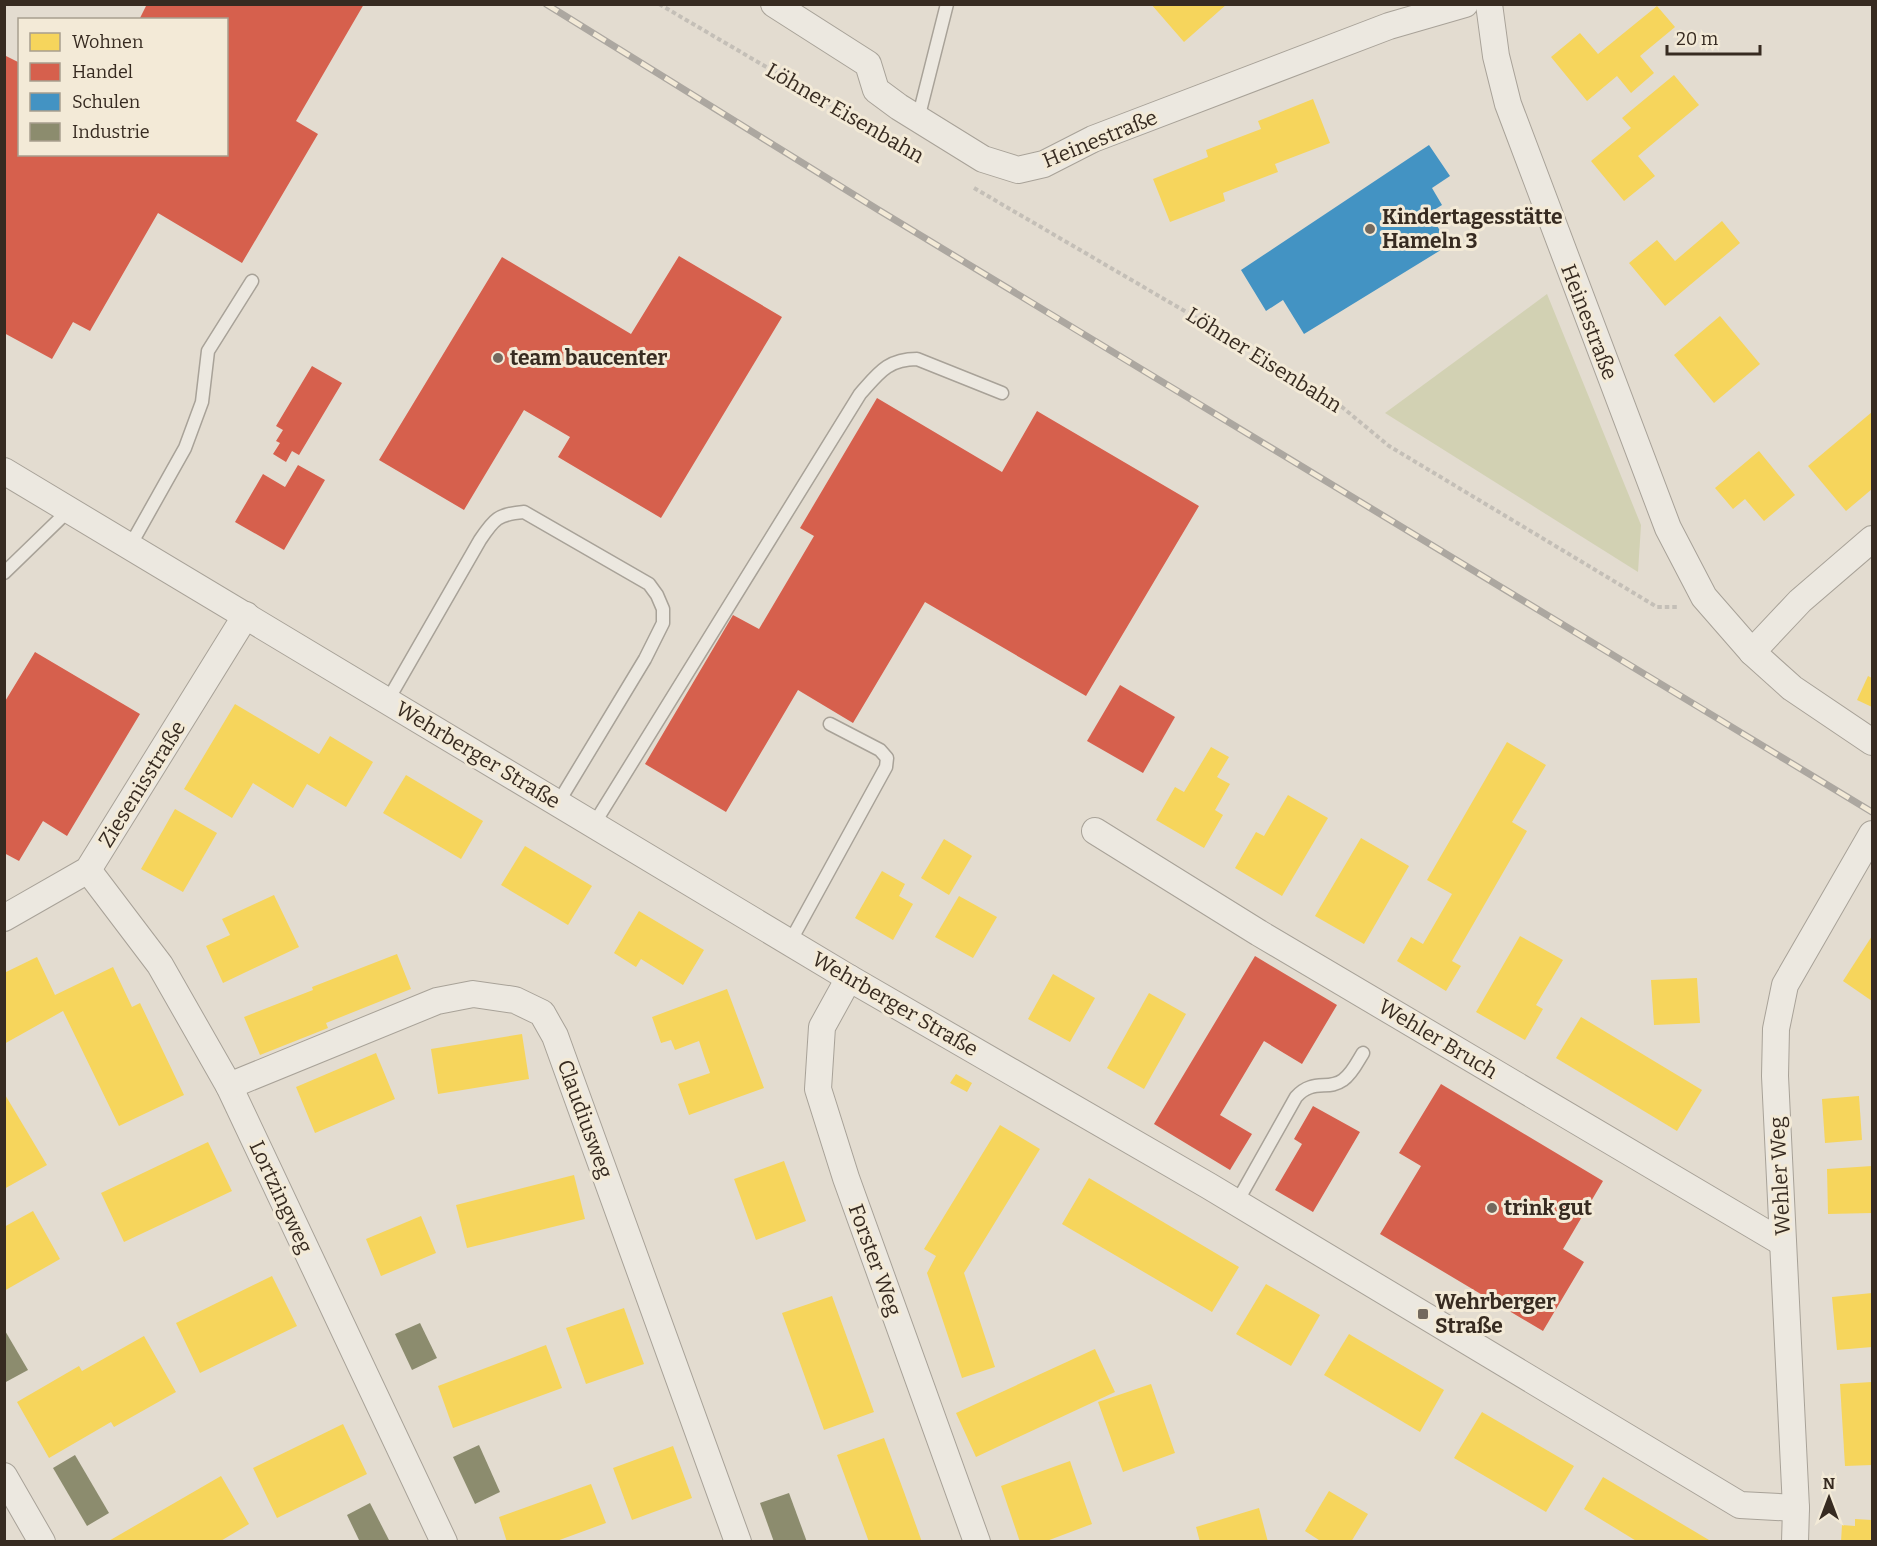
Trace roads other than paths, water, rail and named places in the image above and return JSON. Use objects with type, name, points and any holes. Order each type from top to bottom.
[{"type":"street","name":"Heinestraße","points":[[774,4],[868,64],[876,90],[918,119],[983,159],[1018,170],[1044,164],[1093,140],[1389,26],[1465,4]]},
{"type":"street","name":"Heinestraße","points":[[1489,4],[1496,56],[1508,104],[1668,528],[1704,597],[1752,652]]},
{"type":"street","name":"Wehrberger Straße","points":[[4,471],[849,978],[1236,1202],[1740,1505],[1796,1508]]},
{"type":"street","points":[[1872,539],[1800,601],[1752,652],[1792,688],[1872,742]]},
{"type":"street","name":"Ziesenisstraße","points":[[4,918],[88,870],[246,615]]},
{"type":"street","name":"Wehler Bruch","points":[[1095,831],[1258,933],[1784,1243]]},
{"type":"street","name":"Wehler Weg","points":[[1795,1542],[1796,1508],[1775,1076],[1776,1029],[1785,985],[1872,834]]},
{"type":"street","name":"Lortzingweg","points":[[88,870],[160,964],[229,1086],[444,1542]]},
{"type":"street","name":"Forster Weg","points":[[849,978],[822,1027],[818,1089],[846,1178],[976,1542]]},
{"type":"street","name":"Claudiusweg","points":[[229,1086],[436,1001],[473,994],[515,1000],[542,1013],[559,1047],[738,1542]]},
{"type":"street","points":[[4,1476],[42,1542]]},
{"type":"lane","points":[[918,119],[947,4]]},
{"type":"lane","points":[[130,546],[185,448],[202,402],[208,351],[252,281]]},
{"type":"lane","points":[[594,824],[860,394],[882,370],[903,359],[917,359],[1002,393]]},
{"type":"lane","points":[[4,573],[69,510]]},
{"type":"lane","points":[[388,700],[480,540],[492,524],[506,513],[524,512],[649,584],[663,609],[663,623],[645,659],[558,803]]},
{"type":"lane","points":[[790,942],[886,767],[887,758],[880,750],[830,724]]},
{"type":"lane","points":[[1236,1202],[1296,1097],[1303,1089],[1342,1081],[1363,1053]]},
{"type":"railway","points":[[546,4],[877,209],[1872,812]]},
{"type":"place","name":"Kindertagesstätte Hameln 3","points":[[1370,229]]},
{"type":"place","name":"team baucenter","points":[[498,358]]},
{"type":"place","name":"trink gut","points":[[1492,1208]]},
{"type":"place","name":"Wehrberger Straße","points":[[1423,1314]]}]
